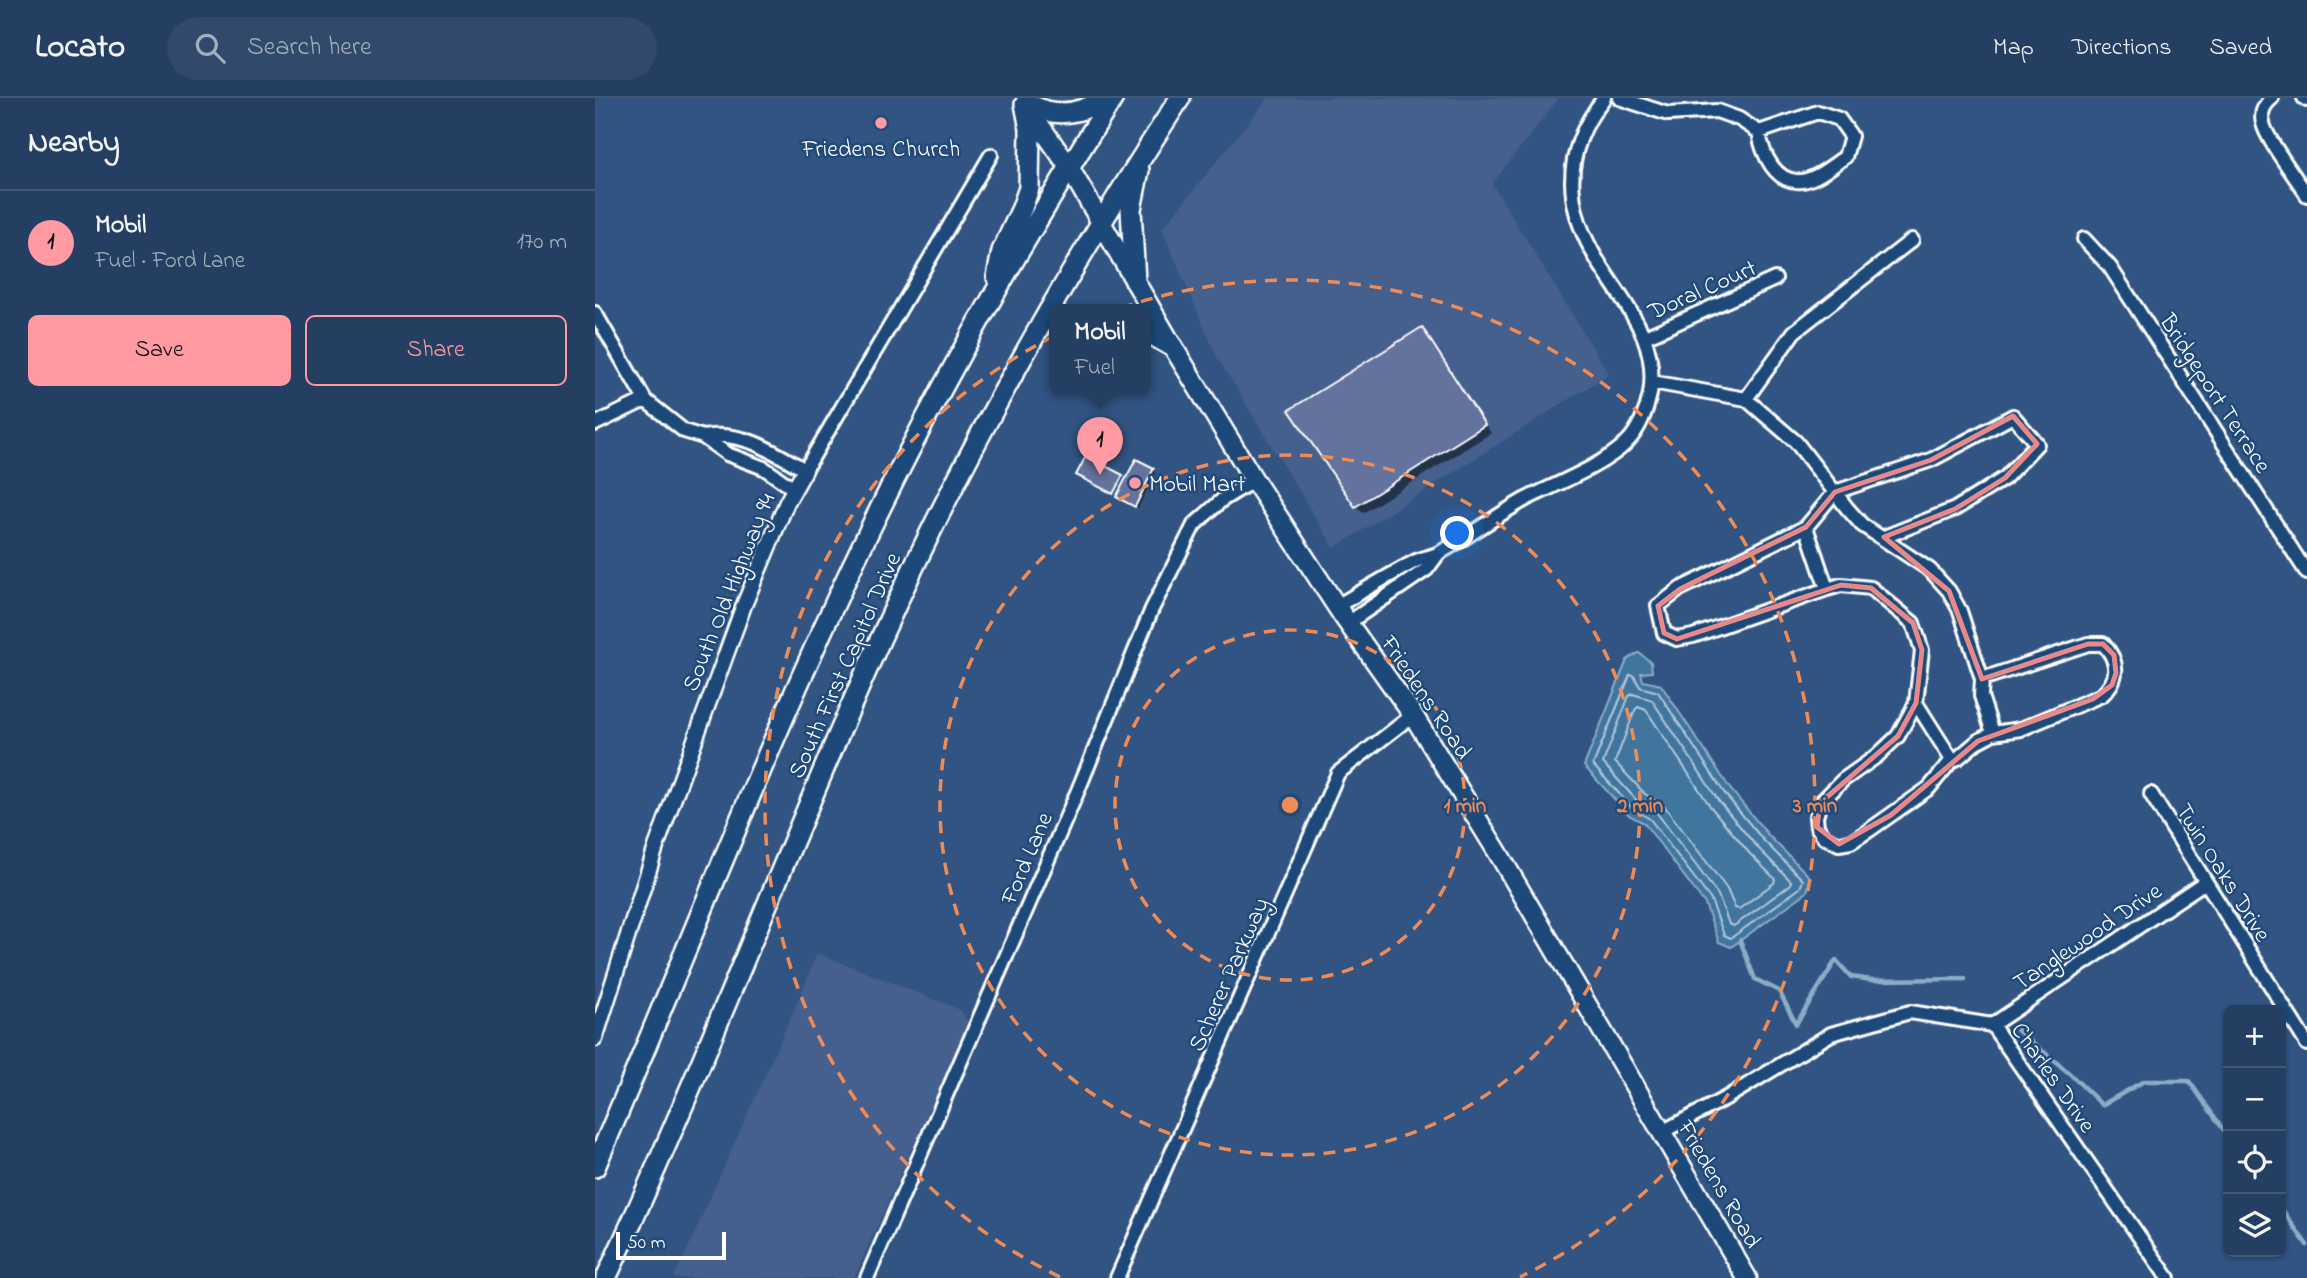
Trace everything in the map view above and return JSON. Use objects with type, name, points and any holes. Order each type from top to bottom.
[{"type":"highway","points":[[1023,101],[1050,112],[1065,112],[1082,111],[1105,98]]},
{"type":"highway","name":"South First Capitol Drive","points":[[595,1167],[835,603],[919,430],[994,292],[1113,98]]},
{"type":"highway","name":"South First Capitol Drive","points":[[1052,304],[1179,98]]},
{"type":"highway","points":[[994,292],[1002,251],[1029,188],[1030,130],[1023,101]]},
{"type":"highway","points":[[1135,281],[1131,209],[1145,152]]},
{"type":"highway","name":"South First Capitol Drive","points":[[606,1278],[885,626],[961,471],[1049,309]]},
{"type":"highway","points":[[1030,341],[1049,324]]},
{"type":"highway","points":[[1151,334],[1173,347]]},
{"type":"main road","name":"Friedens Road","points":[[1023,101],[1069,167],[1148,304]]},
{"type":"main road","name":"Friedens Road","points":[[1151,309],[1254,480],[1348,623],[1413,715],[1560,955],[1747,1278]]},
{"type":"street","points":[[1337,606],[1419,559],[1438,554],[1509,509],[1607,457],[1628,441],[1638,426],[1648,404],[1652,382],[1651,359],[1645,337],[1592,251],[1580,224],[1573,195],[1571,171],[1582,130],[1604,98]]},
{"type":"street","points":[[1619,98],[1668,114],[1717,111],[1739,119],[1759,132]]},
{"type":"street","points":[[2272,98],[2263,108],[2265,130],[2307,195]]},
{"type":"street","points":[[1818,112],[1839,119],[1851,136],[1845,157],[1817,175],[1801,181],[1787,179],[1770,166],[1761,149],[1759,132],[1818,112]]},
{"type":"street","name":"South Old Highway 94","points":[[595,1039],[656,846],[759,564],[804,470],[991,155]]},
{"type":"street","name":"Bridgeport Terrace","points":[[2084,239],[2110,267],[2307,573]]},
{"type":"street","points":[[1746,399],[1794,332],[1912,240]]},
{"type":"street","name":"Doral Court","points":[[1645,337],[1775,279]]},
{"type":"street","points":[[595,313],[645,400],[684,431],[703,437],[727,454],[764,468],[794,489]]},
{"type":"street","points":[[1652,382],[1746,399],[1796,442],[1862,524],[1930,570],[1949,591],[1967,630],[1982,679],[1981,696],[1993,733]]},
{"type":"street","points":[[595,424],[645,400]]},
{"type":"street","points":[[1884,537],[1955,509],[2005,478],[2037,444],[2013,416],[1931,460],[1835,492],[1807,527],[1680,589],[1658,606],[1664,633],[1677,639],[1693,636],[1842,584],[1871,588],[1913,623],[1922,650],[1916,703],[1898,736],[1877,756],[1843,780],[1820,803],[1816,817],[1818,827],[1823,837],[1839,844],[1860,837],[1929,788],[1952,760],[1977,741],[1993,733],[2021,729],[2102,695],[2112,685],[2116,673],[2114,655],[2103,643],[2088,643],[1982,679]]},
{"type":"street","points":[[703,437],[730,435],[746,439],[804,470]]},
{"type":"street","name":"Ford Lane","points":[[867,1278],[1074,800],[1153,609],[1193,525],[1222,500],[1254,480]]},
{"type":"street","points":[[1807,527],[1827,589]]},
{"type":"street","points":[[1348,623],[1427,569],[1438,554]]},
{"type":"street","points":[[1916,703],[1952,760]]},
{"type":"street","name":"Scherer Parkway","points":[[1117,1278],[1338,773],[1413,715]]},
{"type":"street","name":"Twin Oaks Drive","points":[[2151,794],[2307,1044]]},
{"type":"street","name":"Tanglewood Drive","points":[[1992,1025],[2205,881]]},
{"type":"street","name":"Charles Drive","points":[[1662,1132],[1726,1098],[1831,1034],[1910,1012],[1992,1025],[2168,1278]]},
{"type":"highlighted area","points":[[2013,416],[2037,444],[2005,478],[1955,509],[1884,537],[1949,591],[1982,679],[2088,644],[2103,644],[2114,655],[2116,673],[2112,685],[2093,699],[1978,741],[1891,815],[1839,844],[1817,827],[1820,803],[1898,736],[1916,703],[1922,650],[1913,623],[1871,588],[1841,585],[1677,639],[1664,633],[1658,606],[1680,589],[1806,527],[1835,492],[1931,460]]},
{"type":"shaded area","points":[[1268,98],[1559,98],[1492,184],[1609,374],[1334,548],[1217,357],[1162,229]]},
{"type":"shaded area","points":[[817,953],[961,1010],[968,1023],[854,1278],[673,1278],[803,989]]},
{"type":"water","points":[[1639,653],[1651,662],[1652,672],[1641,673],[1643,681],[1661,685],[1731,790],[1769,836],[1811,878],[1807,892],[1731,947],[1719,942],[1705,904],[1644,823],[1629,815],[1584,766],[1627,660]]},
{"type":"building","points":[[1422,327],[1485,425],[1355,507],[1289,410]]},
{"type":"building","points":[[1086,456],[1123,475],[1113,494],[1076,475]]},
{"type":"building","name":"Mobil Mart","points":[[1136,459],[1154,468],[1135,507],[1116,497]]},
{"type":"waterway","points":[[1740,940],[1755,979],[1779,991],[1796,1024],[1836,960],[1851,977],[1872,980],[1965,979]]},
{"type":"waterway","points":[[2017,1030],[2068,1072],[2102,1105],[2144,1081],[2189,1081],[2224,1131]]},
{"type":"waterway","points":[[2286,1215],[2307,1245]]},
{"type":"place","name":"Friedens Church","points":[[881,123]]},
{"type":"place","name":"Mobil","points":[[1100,475]]},
{"type":"place","name":"Mobil Mart","points":[[1135,483]]}]
